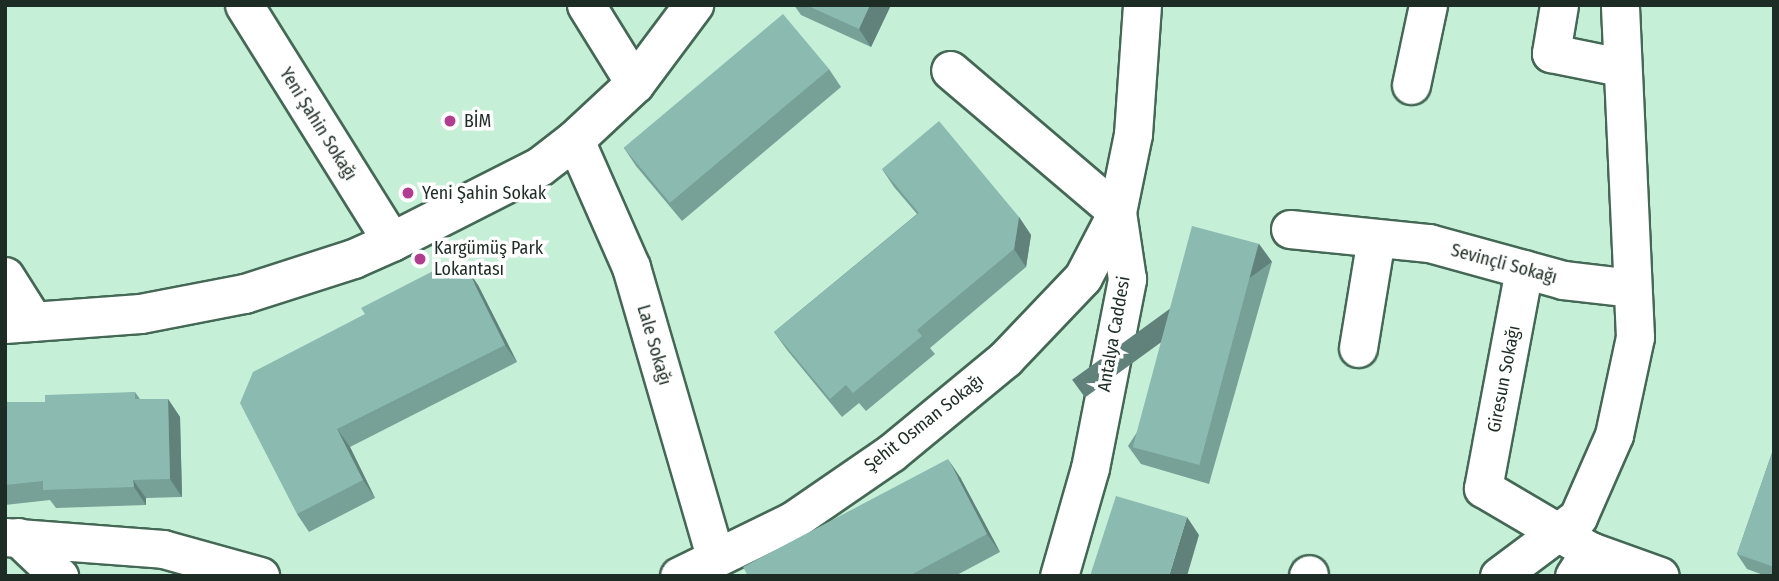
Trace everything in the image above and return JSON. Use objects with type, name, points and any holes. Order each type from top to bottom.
[{"type":"main road","points":[[20,323],[141,314],[245,295],[354,260],[540,167],[575,140],[635,84],[694,5]]},
{"type":"street","name":"Yeni Şahin Sokağı","points":[[244,5],[392,242]]},
{"type":"street","points":[[586,5],[635,84]]},
{"type":"street","name":"Antalya Caddesi","points":[[1059,576],[1090,468],[1127,279],[1117,212],[1133,134],[1142,5]]},
{"type":"street","points":[[1411,85],[1428,5]]},
{"type":"street","points":[[1559,5],[1551,53],[1620,68]]},
{"type":"street","points":[[1499,576],[1578,517],[1614,435],[1635,337],[1620,68],[1620,5]]},
{"type":"street","points":[[950,70],[1117,212]]},
{"type":"street","name":"Lale Sokağı","points":[[575,140],[631,267],[715,556]]},
{"type":"street","name":"Şehit Osman Sokağı","points":[[679,576],[715,556],[792,521],[891,453],[1005,359],[1083,278],[1117,212]]},
{"type":"street","name":"Sevinçli Sokağı","points":[[1290,229],[1429,243],[1563,280],[1632,288]]},
{"type":"street","points":[[1358,348],[1376,238]]},
{"type":"street","name":"Giresun Sokağı","points":[[1524,269],[1483,488],[1558,532]]},
{"type":"street","points":[[5,276],[20,323]]},
{"type":"street","points":[[1558,532],[1582,564],[1660,576]]},
{"type":"street","points":[[12,537],[59,576]]},
{"type":"street","points":[[12,537],[163,548],[260,576]]},
{"type":"building","points":[[806,5],[870,5],[859,29]]},
{"type":"building","points":[[783,14],[829,69],[670,203],[624,148]]},
{"type":"building","points":[[939,121],[1019,217],[1014,249],[917,330],[922,336],[853,393],[846,385],[830,399],[774,332],[919,213],[882,169]]},
{"type":"building","points":[[1192,226],[1259,244],[1199,465],[1133,447]]},
{"type":"building","points":[[441,267],[446,277],[466,267],[505,345],[337,429],[363,480],[297,514],[240,403],[253,372],[365,314],[361,308]]},
{"type":"building","points":[[135,392],[135,399],[168,399],[170,479],[133,480],[134,487],[43,490],[43,481],[5,485],[5,402],[45,402],[45,395]]},
{"type":"building","points":[[1774,447],[1774,567],[1737,554]]},
{"type":"building","points":[[948,459],[987,534],[909,576],[748,576],[743,567]]},
{"type":"building","points":[[1116,496],[1187,517],[1169,576],[1090,576]]},
{"type":"place","name":"BİM","points":[[450,121]]},
{"type":"place","name":"Yeni Şahin Sokak","points":[[408,193]]},
{"type":"place","name":"Kargümüş Park Lokantası","points":[[420,259]]}]
